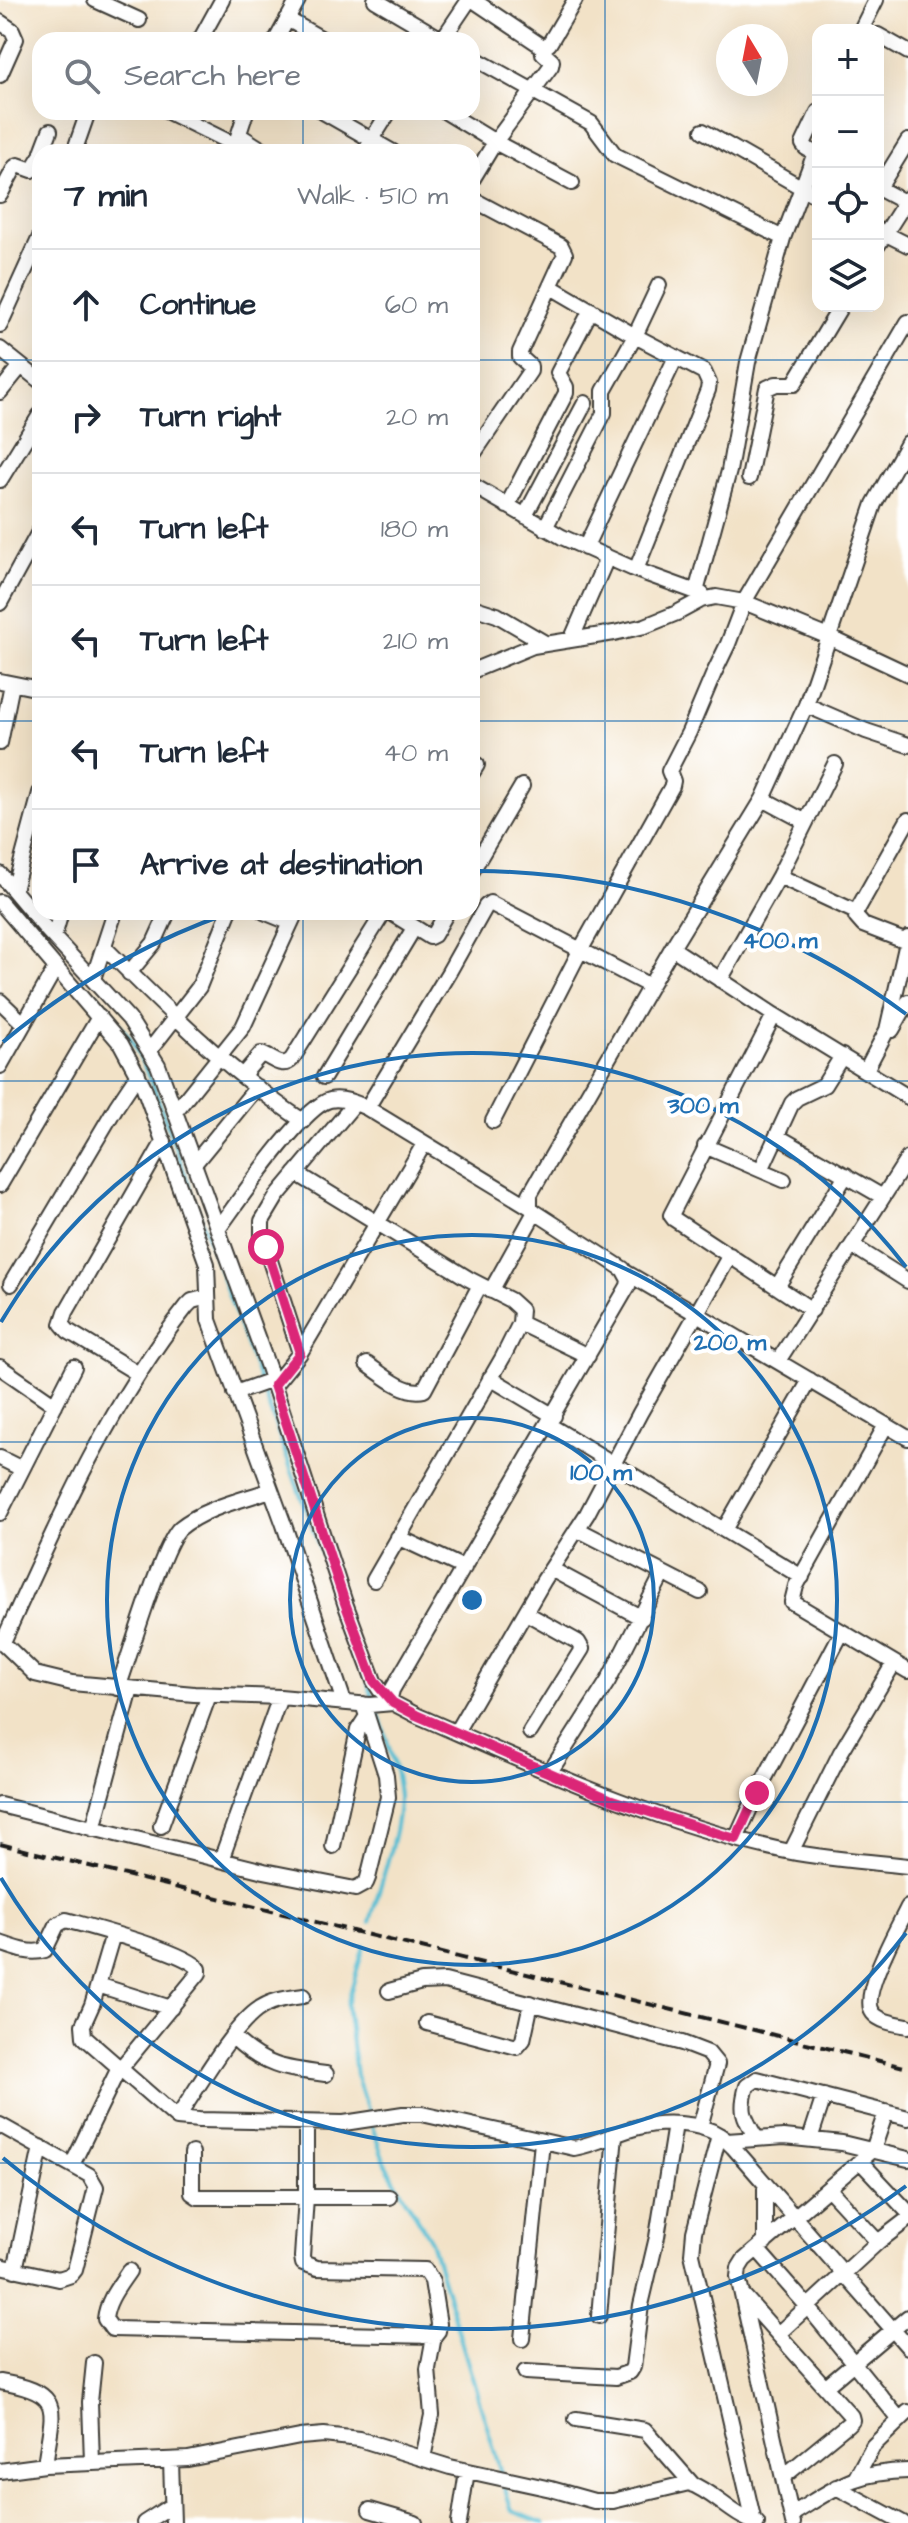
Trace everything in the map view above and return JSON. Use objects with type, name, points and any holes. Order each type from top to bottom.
[{"type":"street","points":[[95,0],[139,20]]},
{"type":"street","points":[[204,32],[222,0]]},
{"type":"street","points":[[280,32],[298,0]]},
{"type":"street","points":[[375,0],[429,32]]},
{"type":"street","points":[[449,32],[471,0],[539,45],[546,46]]},
{"type":"street","points":[[480,167],[552,63],[543,53],[575,0]]},
{"type":"street","points":[[867,24],[876,0]]},
{"type":"street","points":[[287,19],[310,32]]},
{"type":"street","points":[[0,22],[12,30],[16,39],[0,75]]},
{"type":"street","points":[[884,38],[908,52]]},
{"type":"street","points":[[480,62],[591,123],[615,155],[783,238]]},
{"type":"street","points":[[77,144],[85,120]]},
{"type":"street","points":[[185,120],[236,144],[244,120]]},
{"type":"street","points":[[333,120],[364,144]]},
{"type":"street","points":[[368,144],[384,120]]},
{"type":"street","points":[[459,120],[572,183]]},
{"type":"street","points":[[812,125],[803,144],[812,150]]},
{"type":"street","points":[[45,144],[50,131]]},
{"type":"street","points":[[703,131],[812,194]]},
{"type":"street","points":[[884,179],[908,141]]},
{"type":"street","points":[[0,195],[15,167],[18,165],[32,170]]},
{"type":"street","points":[[480,667],[523,648],[645,626],[677,613],[703,594],[729,471],[744,379],[783,238],[812,165]]},
{"type":"street","points":[[884,191],[907,202],[884,231]]},
{"type":"street","points":[[480,203],[561,246],[565,254],[520,352],[530,371],[480,444]]},
{"type":"street","points":[[884,237],[908,245]]},
{"type":"street","points":[[0,325],[32,255]]},
{"type":"street","points":[[545,528],[604,413],[604,391],[659,285]]},
{"type":"street","points":[[551,287],[704,372],[709,383],[636,570]]},
{"type":"street","points":[[507,506],[566,393],[558,373],[591,310]]},
{"type":"street","points":[[744,379],[767,388],[776,384],[794,384],[837,312]]},
{"type":"street","points":[[493,1121],[581,949],[672,786],[670,767],[689,732],[744,602],[908,322]]},
{"type":"street","points":[[0,349],[32,375]]},
{"type":"street","points":[[585,548],[676,357]]},
{"type":"street","points":[[0,392],[21,366]]},
{"type":"street","points":[[749,478],[767,388]]},
{"type":"street","points":[[525,516],[585,403]]},
{"type":"street","points":[[0,480],[32,428]]},
{"type":"street","points":[[367,1364],[403,1388],[417,1392],[424,1390],[533,1210],[530,1194],[672,948],[763,799],[806,705],[874,504],[906,449]]},
{"type":"street","points":[[480,490],[545,528],[607,558],[703,594],[744,602],[908,674]]},
{"type":"street","points":[[0,603],[32,545]]},
{"type":"street","points":[[572,638],[607,558]]},
{"type":"street","points":[[480,610],[497,615],[545,643]]},
{"type":"street","points":[[0,743],[6,682],[32,687]]},
{"type":"street","points":[[806,705],[908,745]]},
{"type":"street","points":[[720,980],[779,876],[835,764]]},
{"type":"street","points":[[480,857],[522,786]]},
{"type":"street","points":[[763,799],[806,822]]},
{"type":"street","points":[[866,1070],[890,1019],[908,940],[863,925],[856,912],[908,820]]},
{"type":"street","points":[[14,890],[32,823]]},
{"type":"street","points":[[0,874],[32,911]]},
{"type":"street","points":[[779,876],[856,912]]},
{"type":"street","points":[[0,902],[99,1017],[128,1054],[138,1074],[207,1264],[209,1320],[344,1702]]},
{"type":"street","points":[[480,917],[486,906],[495,903],[650,986]]},
{"type":"street","points":[[0,1805],[221,1860],[355,1889],[366,1883],[388,1797],[377,1705],[380,1690],[374,1681],[266,1383],[219,1228],[175,1112],[150,1050],[129,1019],[40,920]]},
{"type":"street","points":[[54,937],[59,920]]},
{"type":"street","points":[[93,979],[112,920]]},
{"type":"street","points":[[129,973],[154,943],[164,920]]},
{"type":"street","points":[[150,1050],[199,987],[226,920]]},
{"type":"street","points":[[175,1112],[243,1027],[293,920]]},
{"type":"street","points":[[242,1076],[261,1054],[281,1064],[292,1059],[379,920]]},
{"type":"street","points":[[402,920],[430,937],[442,920]]},
{"type":"street","points":[[300,1353],[261,1228],[267,1211],[296,1173],[361,1106],[449,972],[478,920]]},
{"type":"street","points":[[324,1077],[414,928]]},
{"type":"street","points":[[104,947],[219,1058],[303,1121]]},
{"type":"street","points":[[672,948],[908,1097]]},
{"type":"street","points":[[0,1066],[56,967]]},
{"type":"street","points":[[0,1001],[24,1024]]},
{"type":"street","points":[[883,1039],[895,1026],[908,1002]]},
{"type":"street","points":[[774,1015],[671,1215],[812,1310]]},
{"type":"street","points":[[0,1185],[99,1017]]},
{"type":"street","points":[[761,1170],[792,1103],[824,1085],[842,1056]]},
{"type":"street","points":[[11,1284],[138,1074]]},
{"type":"street","points":[[194,1164],[257,1087]]},
{"type":"street","points":[[219,1228],[262,1169],[303,1121],[328,1100],[336,1099],[361,1106],[533,1210],[627,1273],[908,1438]]},
{"type":"street","points":[[777,1136],[883,1197]]},
{"type":"street","points":[[137,1373],[68,1331],[62,1324],[164,1141]]},
{"type":"street","points":[[235,1393],[266,1383],[300,1353],[424,1144]]},
{"type":"street","points":[[705,1146],[784,1180]]},
{"type":"street","points":[[778,1361],[908,1158]]},
{"type":"street","points":[[296,1173],[521,1310],[520,1323],[374,1580]]},
{"type":"street","points":[[777,1287],[846,1175]]},
{"type":"street","points":[[853,1246],[908,1281]]},
{"type":"street","points":[[456,1732],[615,1463],[730,1255]]},
{"type":"street","points":[[333,1846],[358,1730],[392,1690],[464,1568],[628,1286],[627,1273]]},
{"type":"street","points":[[208,1297],[192,1301],[187,1306],[137,1373],[109,1421],[1,1641],[35,1674],[125,1689],[377,1705],[456,1732],[624,1804],[736,1839],[791,1852],[908,1866]]},
{"type":"street","points":[[520,1323],[588,1356]]},
{"type":"street","points":[[0,1367],[55,1405]]},
{"type":"street","points":[[0,1513],[74,1367]]},
{"type":"street","points":[[490,1378],[615,1463],[802,1577]]},
{"type":"street","points":[[724,1530],[810,1380]]},
{"type":"street","points":[[886,1425],[792,1594],[792,1602],[908,1671]]},
{"type":"street","points":[[0,1458],[22,1469]]},
{"type":"street","points":[[93,1829],[149,1597],[174,1535],[191,1521],[211,1511],[271,1490]]},
{"type":"street","points":[[577,1529],[700,1592]]},
{"type":"street","points":[[398,1537],[464,1568]]},
{"type":"street","points":[[551,1569],[642,1618]]},
{"type":"street","points":[[550,1772],[608,1681],[663,1573]]},
{"type":"street","points":[[526,1613],[578,1642],[582,1649],[530,1732]]},
{"type":"street","points":[[736,1839],[842,1632]]},
{"type":"street","points":[[791,1852],[841,1752],[894,1663]]},
{"type":"street","points":[[161,1826],[209,1695]]},
{"type":"street","points":[[221,1860],[280,1697]]},
{"type":"street","points":[[908,1907],[881,1961],[869,2002],[876,2016],[908,2026]]},
{"type":"street","points":[[0,1943],[30,1952],[42,1952],[57,1925],[66,1920],[171,1953],[198,1965],[199,1973],[121,2068],[72,2165]]},
{"type":"street","points":[[113,1934],[83,2025],[84,2037],[177,2118],[306,2123],[357,2122],[422,2114],[574,2148],[646,2125],[700,2127],[723,2138],[908,2347]]},
{"type":"street","points":[[389,1991],[433,1980],[629,2028],[708,2053],[717,2064],[700,2127]]},
{"type":"street","points":[[98,1985],[171,2008]]},
{"type":"street","points":[[177,2118],[233,2037],[256,2011],[275,2000],[303,1996]]},
{"type":"street","points":[[427,2023],[517,2047],[523,2040],[531,2003]]},
{"type":"street","points":[[233,2037],[248,2051],[276,2067],[326,2074]]},
{"type":"street","points":[[756,2138],[745,2119],[742,2105],[747,2086],[751,2082],[764,2080],[908,2118]]},
{"type":"street","points":[[810,2139],[824,2096]]},
{"type":"street","points":[[886,2112],[873,2150],[744,2260],[739,2268],[742,2294],[792,2519],[836,2487],[856,2477],[908,2471]]},
{"type":"street","points":[[306,2123],[303,2263],[317,2268],[425,2270],[432,2281],[439,2324],[428,2369],[432,2415],[423,2458]]},
{"type":"street","points":[[525,2372],[616,2377],[630,2372],[657,2237],[675,2124]]},
{"type":"street","points":[[0,2125],[89,2175],[96,2187],[75,2270],[66,2279],[0,2266]]},
{"type":"street","points":[[599,2316],[615,2135]]},
{"type":"street","points":[[723,2138],[810,2139],[842,2143],[908,2159]]},
{"type":"street","points":[[723,2138],[694,2232],[692,2254],[755,2523]]},
{"type":"street","points":[[522,2339],[542,2142]]},
{"type":"street","points":[[15,2270],[41,2147]]},
{"type":"street","points":[[192,2153],[191,2187],[192,2193],[198,2197],[389,2197]]},
{"type":"street","points":[[860,2161],[908,2212]]},
{"type":"street","points":[[765,2183],[761,2246],[852,2363],[904,2416],[873,2446],[856,2477]]},
{"type":"street","points":[[829,2189],[878,2242]]},
{"type":"street","points":[[778,2334],[844,2272],[908,2219]]},
{"type":"street","points":[[129,2271],[114,2292],[106,2312],[105,2319],[112,2329],[434,2336]]},
{"type":"street","points":[[742,2294],[852,2420],[783,2477]]},
{"type":"street","points":[[825,2387],[908,2317]]},
{"type":"street","points":[[92,2462],[90,2402],[94,2363]]},
{"type":"street","points":[[0,2382],[39,2392],[48,2400],[52,2413],[45,2465]]},
{"type":"street","points":[[576,2419],[645,2430],[693,2485],[755,2523]]},
{"type":"street","points":[[0,2471],[92,2462],[171,2461],[324,2435],[359,2439],[467,2471],[594,2501],[604,2502],[682,2484],[693,2485]]},
{"type":"street","points":[[171,2461],[173,2523]]},
{"type":"street","points":[[459,2523],[467,2471]]},
{"type":"street","points":[[836,2487],[903,2523]]},
{"type":"street","points":[[144,2523],[172,2505]]},
{"type":"street","points":[[370,2510],[415,2523]]},
{"type":"waterway","points":[[96,994],[131,1039],[153,1085],[326,1566]]},
{"type":"waterway","points":[[368,1684],[391,1755],[399,1796],[393,1842],[370,1922]]},
{"type":"waterway","points":[[364,1946],[347,2005],[356,2075],[369,2115]]},
{"type":"waterway","points":[[371,2123],[385,2164],[431,2241],[501,2473]]},
{"type":"waterway","points":[[503,2482],[512,2511],[544,2523]]},
{"type":"railway","points":[[0,1844],[908,2068]]},
{"type":"route","points":[[266,1247],[300,1353],[274,1385],[345,1603],[380,1690],[393,1703],[416,1715],[612,1800],[736,1839],[757,1793]]}]
